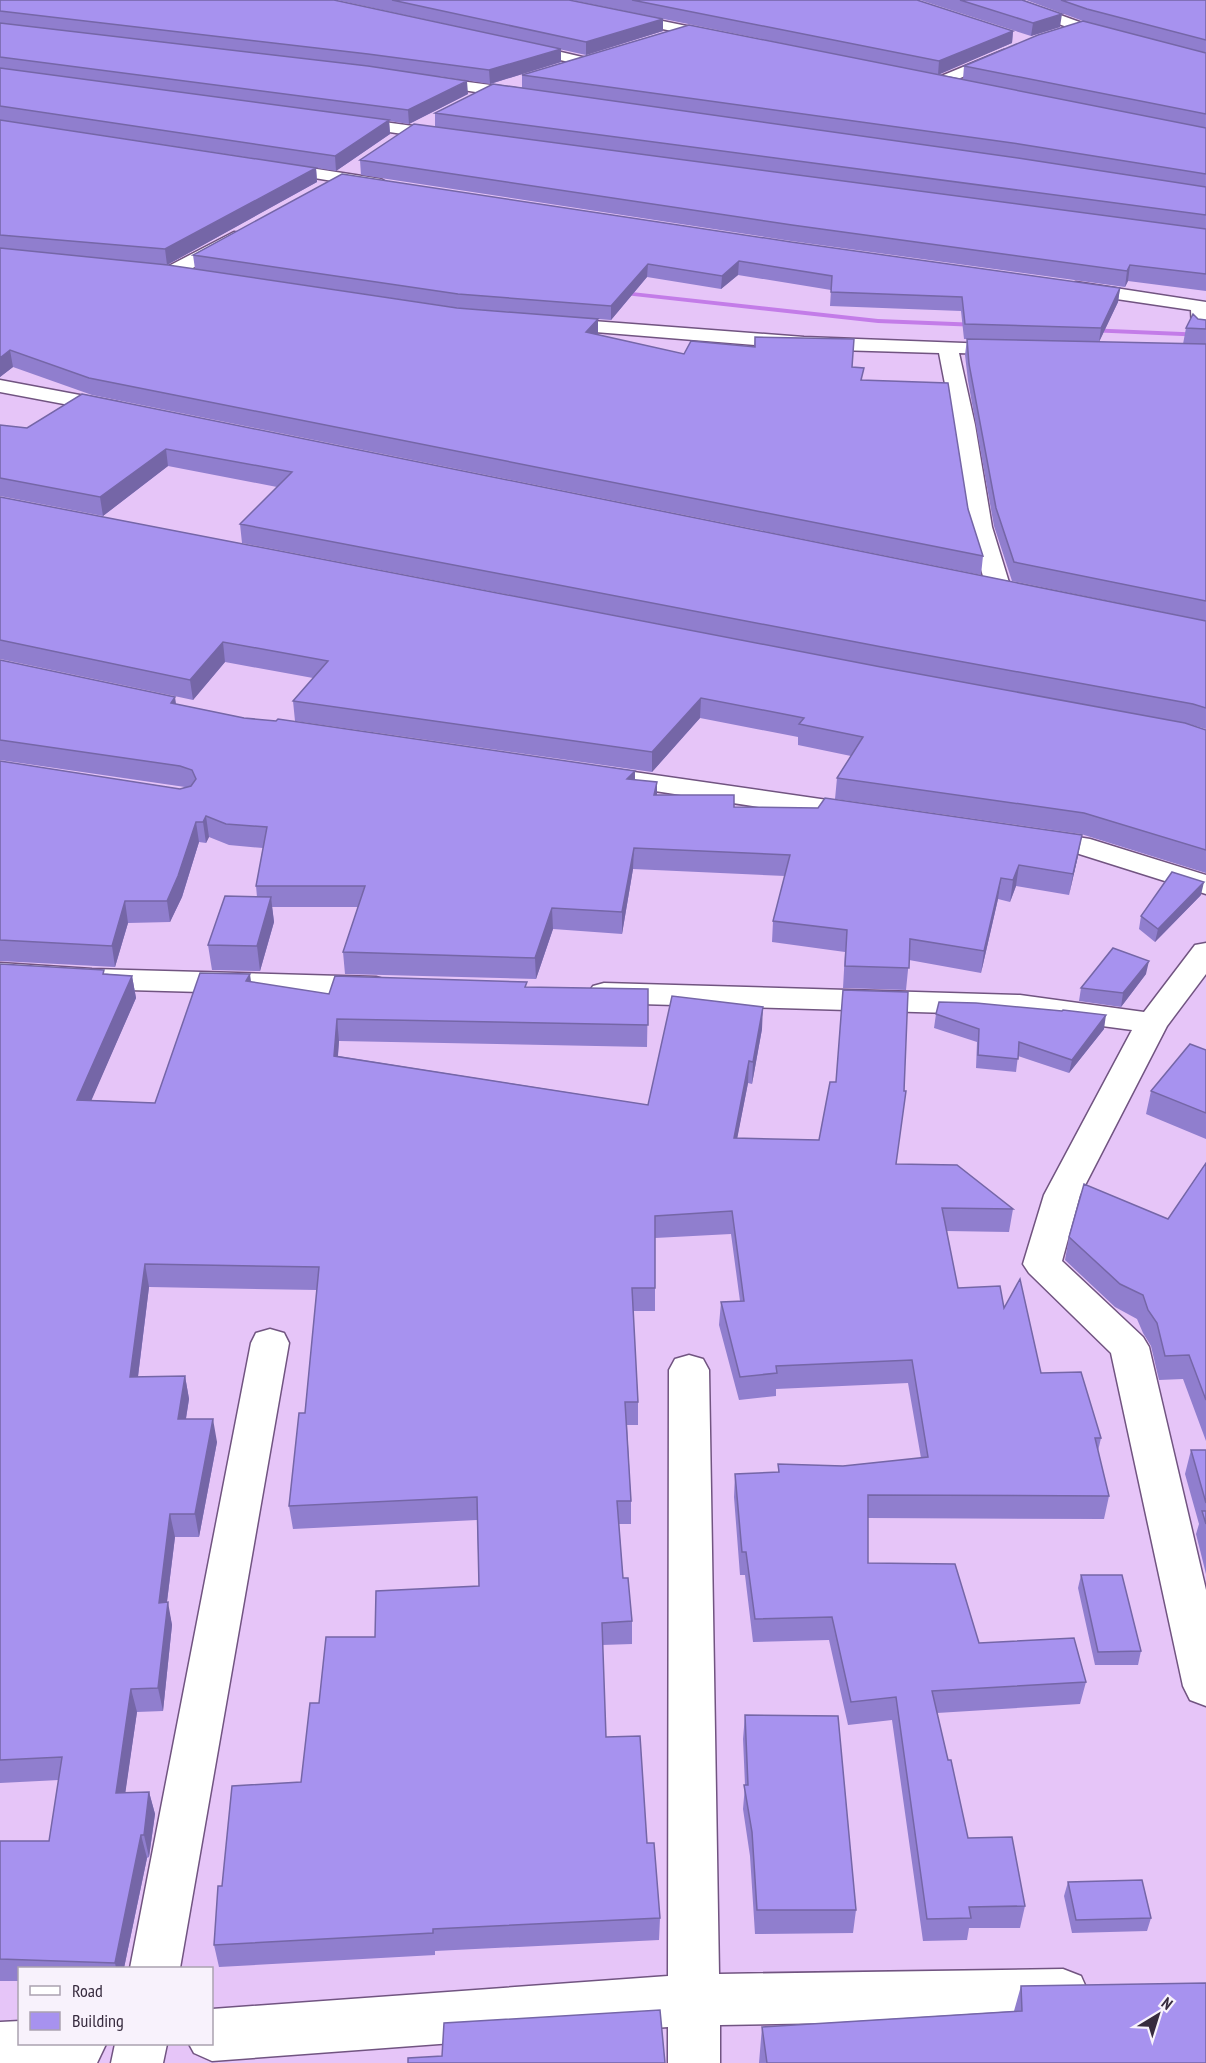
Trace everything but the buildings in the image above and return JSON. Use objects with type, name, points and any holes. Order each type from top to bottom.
[{"type":"street","points":[[540,0],[735,40]]},
{"type":"street","points":[[1007,0],[1080,27],[1126,39]]},
{"type":"street","points":[[1060,33],[1080,27]]},
{"type":"street","points":[[659,40],[690,30]]},
{"type":"street","points":[[507,44],[592,60],[555,71]]},
{"type":"street","points":[[962,86],[933,81],[1021,47]]},
{"type":"street","points":[[402,78],[539,97]]},
{"type":"street","points":[[461,105],[492,90],[524,81]]},
{"type":"street","points":[[390,144],[440,115]]},
{"type":"street","points":[[328,120],[469,139]]},
{"type":"street","points":[[320,189],[361,164]]},
{"type":"street","points":[[259,165],[400,187]]},
{"type":"street","points":[[170,273],[243,232]]},
{"type":"street","points":[[147,271],[205,278]]},
{"type":"street","points":[[1060,286],[1200,306],[1202,329],[1206,329]]},
{"type":"street","points":[[529,322],[804,344],[1030,349]]},
{"type":"street","points":[[948,347],[964,425],[980,527],[999,589]]},
{"type":"street","points":[[0,386],[134,412]]},
{"type":"street","points":[[975,584],[1022,593]]},
{"type":"street","points":[[582,773],[890,818]]},
{"type":"street","points":[[1009,835],[1080,845],[1206,885]]},
{"type":"street","points":[[1206,952],[1152,1023],[1062,1196],[1042,1264],[1129,1347],[1206,1686]]},
{"type":"street","points":[[0,973],[92,979],[401,988]]},
{"type":"street","points":[[580,993],[1020,1005],[1152,1023]]},
{"type":"street","points":[[155,1967],[270,1343]]},
{"type":"street","points":[[689,1370],[694,2063]]},
{"type":"street","points":[[213,2035],[693,2000],[1110,1993]]},
{"type":"street","points":[[0,2048],[49,2045]]},
{"type":"street","points":[[137,2063],[141,2045]]},
{"type":"waterway","points":[[616,292],[878,321],[979,325]]},
{"type":"waterway","points":[[1088,330],[1206,335]]}]
